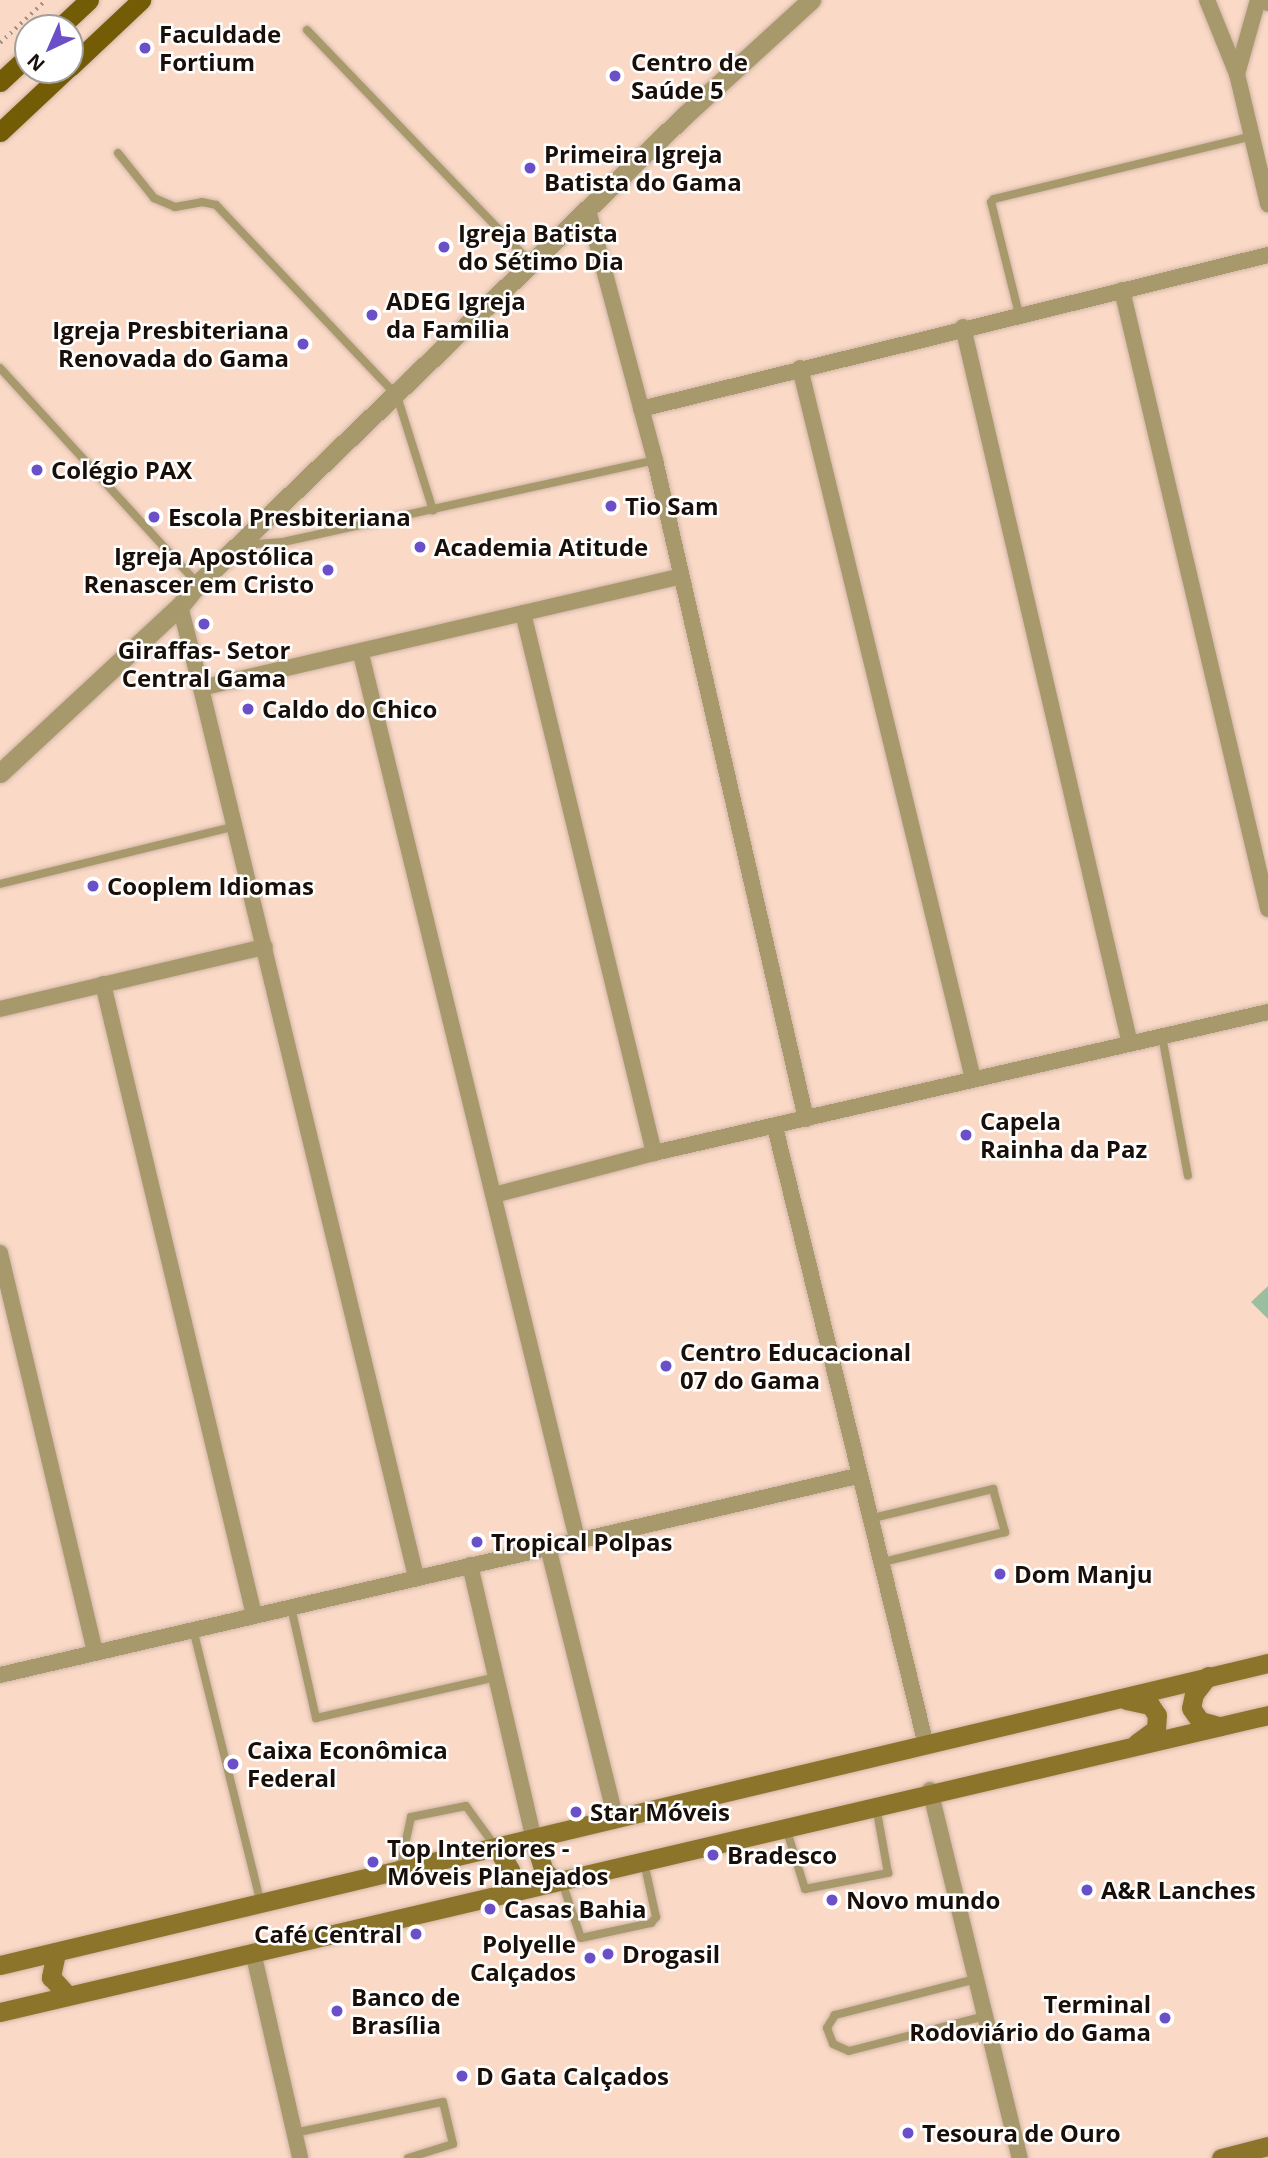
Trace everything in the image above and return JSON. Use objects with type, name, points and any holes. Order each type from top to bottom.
[{"type":"main road","points":[[74,14],[89,0]]},
{"type":"main road","points":[[84,53],[141,0]]},
{"type":"main road","points":[[0,82],[14,69]]},
{"type":"main road","points":[[0,132],[51,84]]},
{"type":"main road","points":[[0,1965],[497,1848],[615,1816],[1268,1663]]},
{"type":"main road","points":[[1208,1676],[1194,1694],[1191,1708],[1200,1721],[1220,1726]]},
{"type":"main road","points":[[1110,1701],[1142,1701],[1157,1716],[1152,1733],[1124,1749]]},
{"type":"main road","points":[[0,2012],[644,1862],[930,1790],[1268,1715]]},
{"type":"main road","points":[[534,1839],[544,1871],[558,1880]]},
{"type":"main road","points":[[497,1848],[510,1870],[508,1892]]},
{"type":"main road","points":[[56,1953],[51,1977],[67,1995]]},
{"type":"main road","points":[[1221,2158],[1268,2146]]},
{"type":"main road","points":[[1244,2153],[1265,2158]]},
{"type":"street","points":[[0,773],[180,606],[198,584],[242,545],[588,210],[811,0]]},
{"type":"street","points":[[1208,0],[1237,74],[1268,204]]},
{"type":"street","points":[[1237,74],[1258,0]]},
{"type":"street","points":[[588,210],[655,460],[806,1119]]},
{"type":"street","points":[[641,409],[964,327],[1268,255]]},
{"type":"street","points":[[1122,290],[1268,909]]},
{"type":"street","points":[[964,327],[1130,1044]]},
{"type":"street","points":[[800,368],[973,1079]]},
{"type":"street","points":[[201,688],[361,653],[681,576]]},
{"type":"street","points":[[180,606],[236,826],[416,1577]]},
{"type":"street","points":[[523,613],[654,1153]]},
{"type":"street","points":[[361,653],[577,1539]]},
{"type":"street","points":[[0,1009],[265,947]]},
{"type":"street","points":[[103,984],[254,1615]]},
{"type":"street","points":[[494,1195],[654,1153],[1268,1012]]},
{"type":"street","points":[[775,1127],[857,1476],[926,1745]]},
{"type":"street","points":[[0,1253],[95,1651]]},
{"type":"street","points":[[0,1675],[857,1476]]},
{"type":"street","points":[[548,1547],[615,1816]]},
{"type":"street","points":[[470,1565],[534,1839]]},
{"type":"street","points":[[930,1790],[1020,2158]]},
{"type":"street","points":[[253,1952],[300,2158]]},
{"type":"lane","points":[[307,30],[532,265]]},
{"type":"lane","points":[[1019,314],[994,199],[1252,136]]},
{"type":"lane","points":[[118,153],[154,198],[175,207],[202,202],[216,205],[397,396],[433,510]]},
{"type":"lane","points":[[0,368],[198,584]]},
{"type":"lane","points":[[242,545],[283,542],[655,460]]},
{"type":"lane","points":[[0,884],[236,826]]},
{"type":"lane","points":[[1162,1036],[1188,1176]]},
{"type":"lane","points":[[868,1519],[993,1489],[1000,1513],[1005,1532],[880,1563]]},
{"type":"lane","points":[[291,1606],[316,1718],[496,1677]]},
{"type":"lane","points":[[193,1629],[261,1903]]},
{"type":"lane","points":[[786,1828],[806,1889],[888,1873],[875,1804]]},
{"type":"lane","points":[[400,1870],[411,1817],[467,1806],[497,1848]]},
{"type":"lane","points":[[558,1880],[578,1936],[585,1938],[653,1921],[644,1862]]},
{"type":"lane","points":[[976,1979],[835,2015],[827,2028],[833,2044],[849,2051],[986,2016]]},
{"type":"lane","points":[[294,2133],[443,2102],[453,2144],[408,2158]]},
{"type":"path","points":[[0,43],[46,0]]},
{"type":"green space","points":[[1268,1286],[1268,1319],[1251,1302]]},
{"type":"place","name":"Faculdade Fortium","points":[[145,48]]},
{"type":"place","name":"Centro de Saúde 5","points":[[615,76]]},
{"type":"place","name":"Primeira Igreja Batista do Gama","points":[[530,168]]},
{"type":"place","name":"Igreja Batista do Sétimo Dia","points":[[444,247]]},
{"type":"place","name":"ADEG Igreja da Familia","points":[[372,315]]},
{"type":"place","name":"Igreja Presbiteriana Renovada do Gama","points":[[303,344]]},
{"type":"place","name":"Colégio PAX","points":[[37,470]]},
{"type":"place","name":"Tio Sam","points":[[611,506]]},
{"type":"place","name":"Escola Presbiteriana","points":[[154,517]]},
{"type":"place","name":"Academia Atitude","points":[[420,547]]},
{"type":"place","name":"Igreja Apostólica Renascer em Cristo","points":[[328,570]]},
{"type":"place","name":"Giraffas- Setor Central Gama","points":[[204,624]]},
{"type":"place","name":"Caldo do Chico","points":[[248,709]]},
{"type":"place","name":"Cooplem Idiomas","points":[[93,886]]},
{"type":"place","name":"Capela Rainha da Paz","points":[[966,1135]]},
{"type":"place","name":"Centro Educacional 07 do Gama","points":[[666,1366]]},
{"type":"place","name":"Tropical Polpas","points":[[477,1542]]},
{"type":"place","name":"Dom Manju","points":[[1000,1574]]},
{"type":"place","name":"Caixa Econômica Federal","points":[[233,1764]]},
{"type":"place","name":"Star Móveis","points":[[576,1812]]},
{"type":"place","name":"Bradesco","points":[[713,1855]]},
{"type":"place","name":"Top Interiores - Móveis Planejados","points":[[373,1862]]},
{"type":"place","name":"A&R Lanches","points":[[1087,1890]]},
{"type":"place","name":"Novo mundo","points":[[832,1900]]},
{"type":"place","name":"Casas Bahia","points":[[490,1909]]},
{"type":"place","name":"Café Central","points":[[416,1934]]},
{"type":"place","name":"Drogasil","points":[[608,1954]]},
{"type":"place","name":"Polyelle Calçados","points":[[590,1958]]},
{"type":"place","name":"Banco de Brasília","points":[[337,2011]]},
{"type":"place","name":"Terminal Rodoviário do Gama","points":[[1165,2018]]},
{"type":"place","name":"D Gata Calçados","points":[[462,2076]]},
{"type":"place","name":"Tesoura de Ouro","points":[[908,2133]]}]
